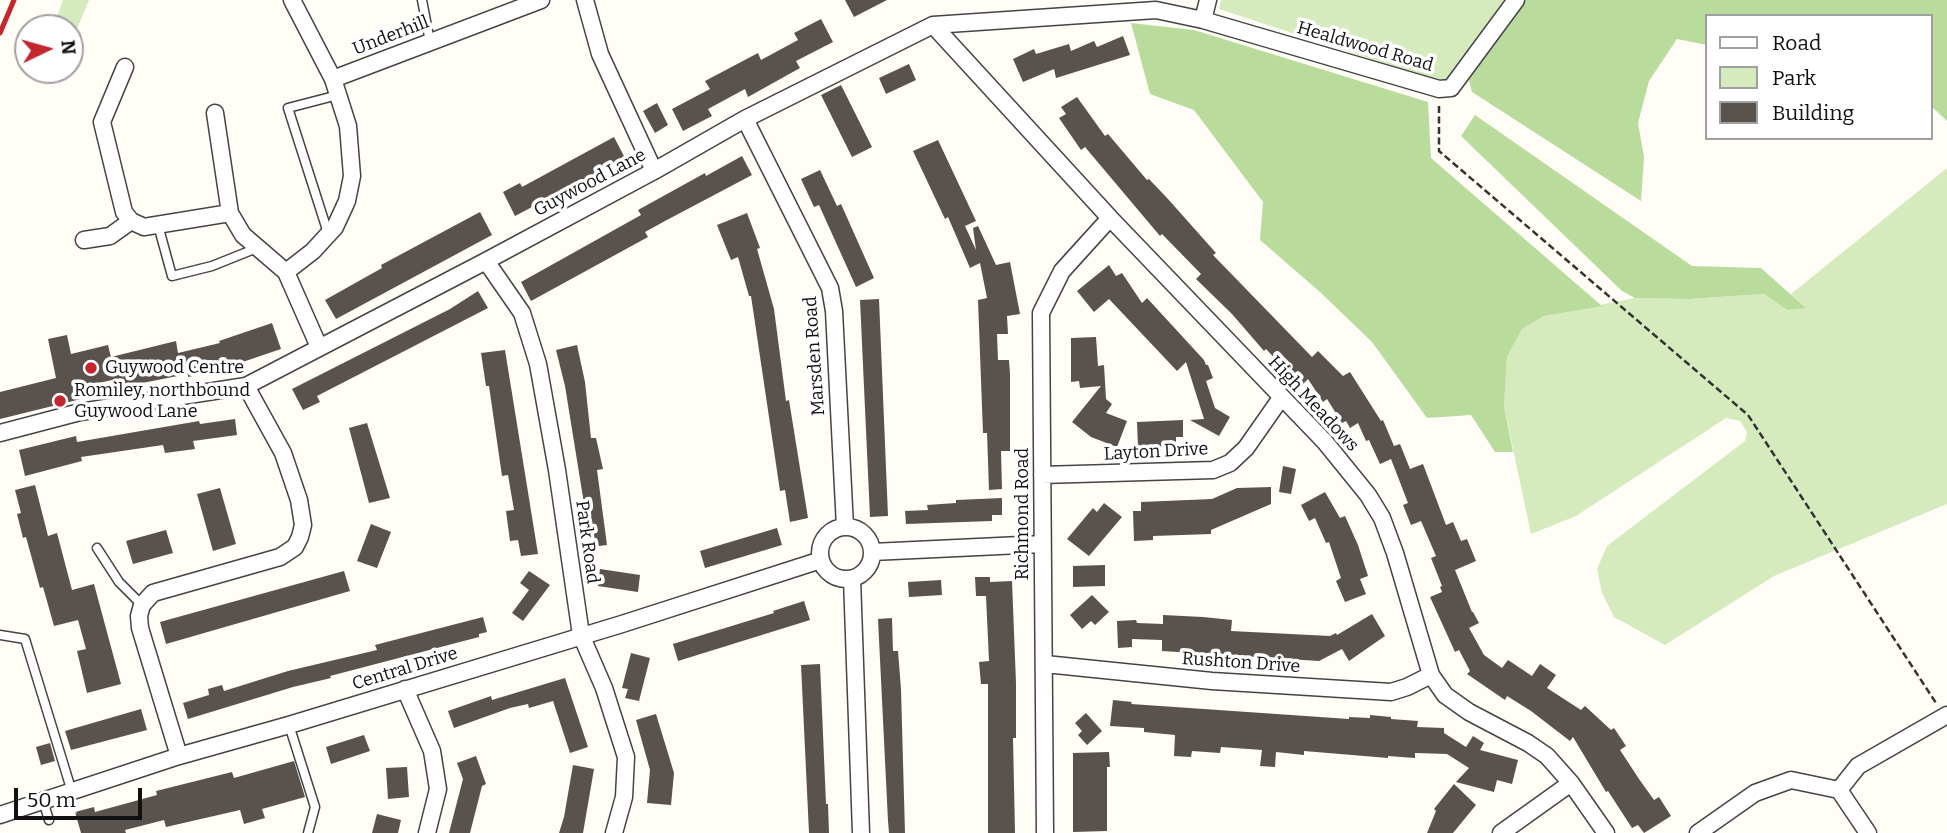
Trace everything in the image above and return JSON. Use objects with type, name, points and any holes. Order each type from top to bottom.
[{"type":"street","points":[[286,272],[313,251],[328,234],[356,191],[352,176],[348,126],[338,95],[292,0]]},
{"type":"street","name":"Underhill","points":[[332,79],[541,0]]},
{"type":"street","points":[[585,0],[600,54],[654,171]]},
{"type":"street","points":[[1203,20],[1208,0]]},
{"type":"street","name":"Healdwood Road","points":[[1203,20],[1439,89],[1451,88],[1516,0]]},
{"type":"street","name":"Guywood Lane","points":[[0,433],[80,412],[246,386],[654,171],[745,118],[933,25],[1156,10],[1203,20]]},
{"type":"street","name":"High Meadows","points":[[933,25],[1110,218],[1325,442],[1368,495],[1382,519],[1395,553],[1431,675],[1445,695],[1469,712],[1547,756],[1571,783],[1606,833]]},
{"type":"street","points":[[125,67],[103,122],[124,212],[131,221],[144,227],[230,213]]},
{"type":"street","points":[[215,113],[230,213],[243,235],[286,272],[320,347]]},
{"type":"street","name":"Marsden Road","points":[[745,118],[830,288],[834,311],[845,527]]},
{"type":"street","name":"Richmond Road","points":[[1045,833],[1041,313],[1062,271],[1110,218]]},
{"type":"street","points":[[84,240],[110,236],[131,221]]},
{"type":"street","name":"Park Road","points":[[486,261],[522,313],[538,364],[557,470],[581,635],[604,688],[626,757],[624,797],[614,833]]},
{"type":"street","points":[[180,756],[141,628],[139,616],[142,605],[153,593],[288,552],[309,519],[295,488],[291,459],[246,386]]},
{"type":"street","name":"Layton Drive","points":[[1042,475],[1213,470],[1230,463],[1245,449],[1281,398]]},
{"type":"street","points":[[845,527],[864,533],[872,551],[867,569],[852,579],[832,575],[821,560],[821,548],[825,538],[834,530],[845,527]]},
{"type":"street","points":[[872,551],[1042,544]]},
{"type":"street","name":"Central Drive","points":[[0,815],[180,756],[405,690],[821,560]]},
{"type":"street","points":[[852,579],[861,833]]},
{"type":"street","name":"Rushton Drive","points":[[1045,664],[1212,681],[1391,692],[1431,675]]},
{"type":"street","points":[[405,690],[432,751],[438,789],[427,833]]},
{"type":"street","points":[[1839,790],[1858,766],[1946,716]]},
{"type":"street","points":[[1698,833],[1755,793],[1791,780],[1839,790],[1868,833]]},
{"type":"street","points":[[1501,833],[1571,783]]},
{"type":"lane","points":[[422,0],[430,42]]},
{"type":"lane","points":[[328,234],[288,108],[338,95]]},
{"type":"lane","points":[[158,225],[172,276],[212,266],[257,248]]},
{"type":"lane","points":[[97,548],[119,582],[142,605]]},
{"type":"lane","points":[[0,635],[25,639],[72,792]]},
{"type":"lane","points":[[289,725],[315,807],[308,833]]},
{"type":"lane","points":[[43,801],[49,820]]},
{"type":"path","points":[[1439,89],[1439,151],[1748,415],[1946,716]]},
{"type":"green space","points":[[63,0],[89,0],[83,14],[58,14]]},
{"type":"green space","points":[[1221,0],[1506,0],[1449,79],[1432,79],[1219,9]]},
{"type":"green space","points":[[1524,0],[1947,0],[1947,121],[1933,108],[1933,14],[1706,14],[1706,45],[1677,39],[1649,81],[1638,123],[1644,157],[1641,201],[1472,92],[1468,76]]},
{"type":"green space","points":[[1131,23],[1194,30],[1428,102],[1431,158],[1602,306],[1544,316],[1522,329],[1507,357],[1504,406],[1513,452],[1495,452],[1471,415],[1427,418],[1372,342],[1260,240],[1263,202],[1194,110],[1150,94]]},
{"type":"green space","points":[[1475,115],[1692,266],[1761,268],[1806,308],[1787,310],[1764,294],[1689,299],[1635,298],[1622,291],[1461,136]]},
{"type":"green space","points":[[1947,168],[1947,504],[1774,576],[1665,645],[1614,617],[1602,593],[1597,569],[1607,546],[1745,441],[1747,432],[1740,421],[1726,418],[1576,516],[1531,534],[1504,406],[1507,357],[1522,329],[1544,316],[1635,298],[1689,299],[1764,294],[1787,310],[1805,307],[1791,294]]},
{"type":"building","points":[[845,0],[887,0],[854,17]]},
{"type":"building","points":[[821,19],[833,42],[796,61],[800,68],[748,97],[745,89],[708,109],[712,116],[683,131],[672,109],[710,89],[705,81],[758,53],[761,60],[798,40],[794,33]]},
{"type":"building","points":[[1123,36],[1130,55],[1056,78],[1054,69],[1023,82],[1013,59],[1034,49],[1036,54],[1069,44],[1071,51],[1094,41],[1097,47]]},
{"type":"building","points":[[909,64],[916,80],[886,94],[879,78]]},
{"type":"building","points":[[841,85],[872,147],[852,157],[821,95]]},
{"type":"building","points":[[1077,97],[1105,136],[1108,134],[1216,253],[1213,255],[1312,357],[1318,351],[1343,376],[1350,372],[1381,421],[1383,420],[1394,446],[1400,444],[1410,469],[1423,464],[1446,525],[1453,522],[1461,541],[1467,539],[1476,561],[1455,570],[1479,623],[1469,628],[1484,655],[1502,668],[1508,660],[1532,676],[1540,664],[1556,675],[1547,688],[1581,710],[1585,706],[1611,730],[1614,728],[1626,746],[1620,750],[1654,800],[1659,797],[1671,816],[1644,833],[1638,825],[1632,828],[1608,791],[1606,792],[1573,737],[1570,741],[1531,711],[1507,696],[1505,700],[1467,674],[1470,671],[1459,650],[1455,652],[1430,597],[1442,592],[1431,558],[1436,556],[1421,521],[1411,525],[1403,505],[1408,503],[1391,459],[1380,464],[1358,423],[1350,428],[1346,421],[1342,423],[1327,399],[1323,402],[1308,379],[1301,386],[1266,349],[1264,351],[1232,314],[1196,279],[1201,274],[1162,234],[1160,236],[1085,147],[1081,150],[1059,118],[1066,114],[1061,107]]},
{"type":"building","points":[[657,103],[668,125],[655,133],[643,111]]},
{"type":"building","points":[[614,137],[625,158],[515,216],[503,192],[520,183],[522,187]]},
{"type":"building","points":[[938,140],[976,221],[965,226],[976,250],[973,228],[978,226],[996,265],[1010,262],[1020,314],[1007,316],[1008,334],[997,334],[998,360],[1009,360],[1010,374],[1010,451],[1001,451],[1002,489],[989,490],[987,433],[983,433],[978,300],[987,298],[980,263],[970,268],[948,217],[945,219],[913,151]]},
{"type":"building","points":[[742,156],[752,175],[645,232],[648,237],[531,301],[521,282],[641,215],[638,210]]},
{"type":"building","points":[[820,170],[837,206],[841,204],[874,278],[856,287],[819,205],[814,207],[801,179]]},
{"type":"building","points":[[480,212],[492,235],[336,319],[325,300],[382,268],[381,265]]},
{"type":"building","points":[[747,213],[760,248],[757,249],[774,309],[786,401],[789,400],[808,518],[790,522],[785,490],[780,491],[751,296],[738,257],[731,260],[717,225]]},
{"type":"building","points":[[1109,265],[1116,276],[1122,273],[1142,303],[1147,298],[1208,365],[1213,378],[1206,381],[1215,408],[1230,417],[1219,436],[1190,420],[1204,419],[1186,362],[1177,371],[1109,299],[1094,312],[1077,291]]},
{"type":"building","points":[[478,291],[488,308],[317,396],[320,402],[303,410],[292,389],[450,309]]},
{"type":"building","points":[[879,299],[888,516],[870,517],[860,300]]},
{"type":"building","points":[[272,323],[281,349],[216,371],[132,385],[133,388],[118,391],[112,380],[81,387],[81,399],[0,419],[0,392],[56,378],[48,339],[67,335],[71,354],[108,345],[111,357],[176,341],[178,353],[220,343],[219,341]]},
{"type":"building","points":[[1096,337],[1098,366],[1104,365],[1106,399],[1112,404],[1106,413],[1127,421],[1117,447],[1091,437],[1072,422],[1101,386],[1080,388],[1079,381],[1071,382],[1071,338]]},
{"type":"building","points":[[577,345],[585,382],[591,438],[596,438],[603,469],[597,470],[607,545],[591,547],[565,386],[556,350]]},
{"type":"building","points":[[505,350],[538,554],[521,556],[518,540],[510,541],[506,511],[514,510],[508,475],[502,476],[489,386],[486,386],[481,353]]},
{"type":"building","points":[[235,419],[237,435],[193,441],[195,449],[165,453],[163,445],[81,457],[82,461],[25,476],[19,450],[76,436],[77,442],[199,421],[200,424]]},
{"type":"building","points":[[1183,420],[1183,437],[1176,437],[1176,447],[1138,448],[1137,422]]},
{"type":"building","points":[[367,423],[390,498],[369,503],[349,428]]},
{"type":"building","points":[[1283,466],[1296,469],[1291,494],[1279,492]]},
{"type":"building","points":[[35,485],[48,536],[57,533],[72,590],[94,584],[121,684],[87,693],[77,651],[86,649],[78,620],[54,626],[17,514],[21,513],[15,490]]},
{"type":"building","points":[[1271,487],[1271,504],[1211,530],[1211,534],[1153,536],[1153,540],[1134,541],[1133,511],[1141,511],[1141,502],[1212,499],[1237,488]]},
{"type":"building","points":[[220,488],[236,544],[213,551],[197,494]]},
{"type":"building","points":[[1325,492],[1340,518],[1345,516],[1368,576],[1360,579],[1366,594],[1345,602],[1336,581],[1341,578],[1329,542],[1326,543],[1315,518],[1309,521],[1301,505]]},
{"type":"building","points":[[1002,498],[1002,515],[992,515],[992,521],[906,524],[905,511],[928,510],[927,505],[956,503],[956,500]]},
{"type":"building","points":[[1104,503],[1122,517],[1089,556],[1067,539],[1093,508],[1097,512]]},
{"type":"building","points":[[371,524],[391,532],[377,568],[357,561]]},
{"type":"building","points":[[777,528],[782,545],[705,568],[700,551]]},
{"type":"building","points":[[166,530],[173,553],[133,564],[126,541]]},
{"type":"building","points":[[1105,565],[1105,586],[1073,587],[1073,566]]},
{"type":"building","points":[[600,569],[640,575],[638,592],[598,586]]},
{"type":"building","points":[[344,571],[350,591],[166,644],[160,622]]},
{"type":"building","points":[[529,571],[550,585],[523,621],[512,613],[529,590],[520,583]]},
{"type":"building","points":[[975,577],[990,577],[990,582],[1012,581],[1016,683],[1016,738],[1013,738],[1015,833],[988,833],[988,684],[981,684],[979,662],[989,661],[986,596],[976,596]]},
{"type":"building","points":[[941,580],[942,595],[909,597],[908,582]]},
{"type":"building","points":[[1092,595],[1109,612],[1095,625],[1091,621],[1082,629],[1070,615]]},
{"type":"building","points":[[804,601],[810,620],[678,661],[673,644]]},
{"type":"building","points":[[1372,614],[1385,636],[1349,661],[1342,649],[1319,661],[1162,651],[1162,640],[1132,639],[1132,647],[1118,648],[1117,621],[1136,620],[1137,623],[1163,624],[1163,615],[1203,617],[1232,620],[1231,631],[1330,636],[1336,633],[1337,635]]},
{"type":"building","points":[[483,617],[487,632],[479,634],[479,637],[330,676],[331,678],[188,719],[183,703],[209,695],[208,689],[222,685],[224,691],[288,671],[377,650],[375,645]]},
{"type":"building","points":[[892,618],[893,651],[898,651],[901,689],[905,833],[889,833],[888,821],[878,619]]},
{"type":"building","points":[[631,653],[650,658],[639,701],[625,698],[628,689],[622,688]]},
{"type":"building","points":[[820,664],[829,833],[809,833],[801,665]]},
{"type":"building","points":[[565,678],[588,747],[570,753],[553,701],[529,708],[528,704],[510,708],[454,728],[448,711],[491,696],[492,700]]},
{"type":"building","points":[[1113,700],[1132,702],[1131,704],[1349,719],[1370,718],[1370,715],[1418,721],[1417,727],[1444,728],[1444,733],[1466,747],[1473,736],[1484,743],[1480,750],[1518,760],[1512,784],[1497,780],[1494,792],[1456,782],[1469,768],[1447,754],[1415,753],[1415,758],[1388,758],[1304,751],[1304,755],[1276,752],[1275,767],[1260,766],[1262,750],[1221,747],[1220,753],[1192,751],[1191,757],[1174,756],[1175,735],[1144,732],[1144,728],[1110,726]]},
{"type":"building","points":[[141,709],[147,730],[71,750],[65,731]]},
{"type":"building","points":[[1086,713],[1102,731],[1087,745],[1078,735],[1082,731],[1075,723]]},
{"type":"building","points":[[656,714],[674,773],[671,805],[647,803],[650,770],[636,720]]},
{"type":"building","points":[[364,735],[370,751],[331,764],[326,747]]},
{"type":"building","points":[[50,743],[55,761],[41,765],[36,747]]},
{"type":"building","points":[[1109,752],[1107,831],[1073,832],[1073,753]]},
{"type":"building","points":[[476,756],[486,784],[482,786],[470,833],[449,833],[463,779],[457,763]]},
{"type":"building","points":[[294,761],[305,797],[262,809],[265,818],[244,824],[240,810],[166,827],[164,820],[125,830],[126,833],[81,833],[75,812],[94,807],[95,812],[157,795],[156,791],[232,772],[234,778]]},
{"type":"building","points":[[573,765],[594,769],[583,833],[559,833],[564,817]]},
{"type":"building","points":[[407,767],[409,797],[388,799],[386,768]]},
{"type":"building","points":[[1454,784],[1476,805],[1453,833],[1427,833],[1436,811],[1434,809]]},
{"type":"building","points":[[377,814],[401,820],[398,833],[372,833]]},
{"type":"railway","points":[[0,33],[14,0]]},
{"type":"place","name":"Guywood Centre","points":[[91,368]]},
{"type":"place","name":"Romiley, northbound Guywood Lane","points":[[60,401]]}]
